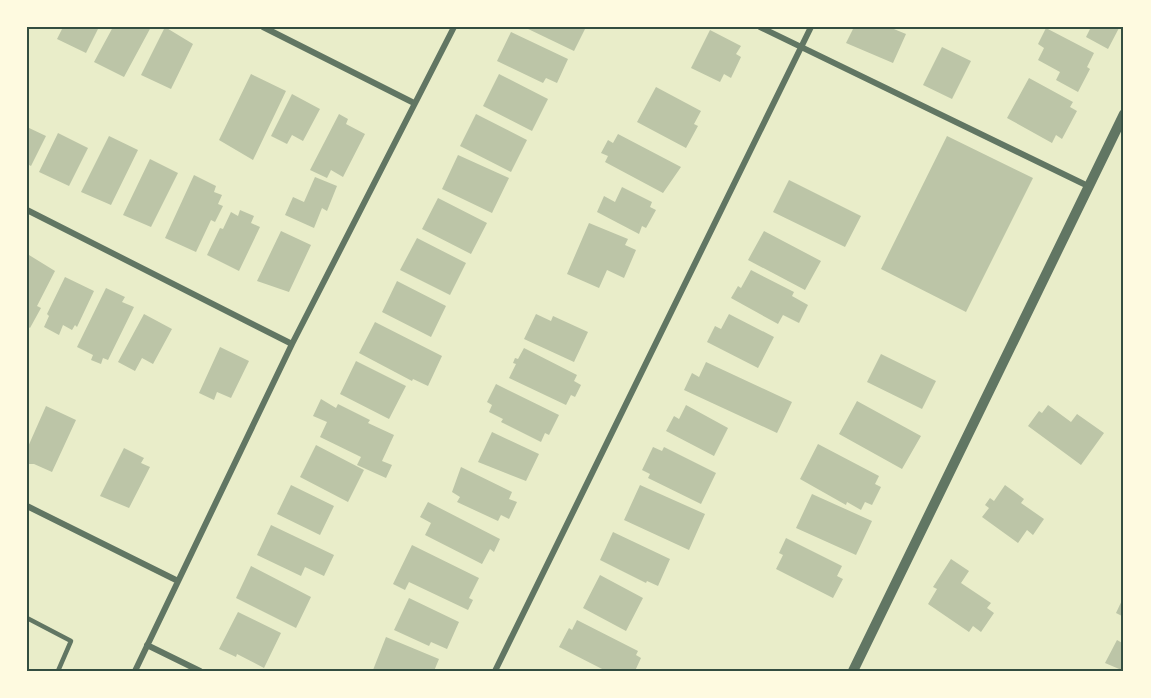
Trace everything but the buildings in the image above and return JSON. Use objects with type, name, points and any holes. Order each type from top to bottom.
[{"type":"street","points":[[263,27],[414,103]]},
{"type":"street","points":[[135,671],[292,344],[454,27]]},
{"type":"street","points":[[760,27],[1088,186]]},
{"type":"street","points":[[495,671],[811,27]]},
{"type":"street","points":[[853,671],[1124,114]]},
{"type":"street","points":[[27,210],[292,344]]},
{"type":"street","points":[[27,506],[178,581]]},
{"type":"street","points":[[147,645],[200,671]]},
{"type":"lane","points":[[27,618],[71,641],[58,671]]}]
